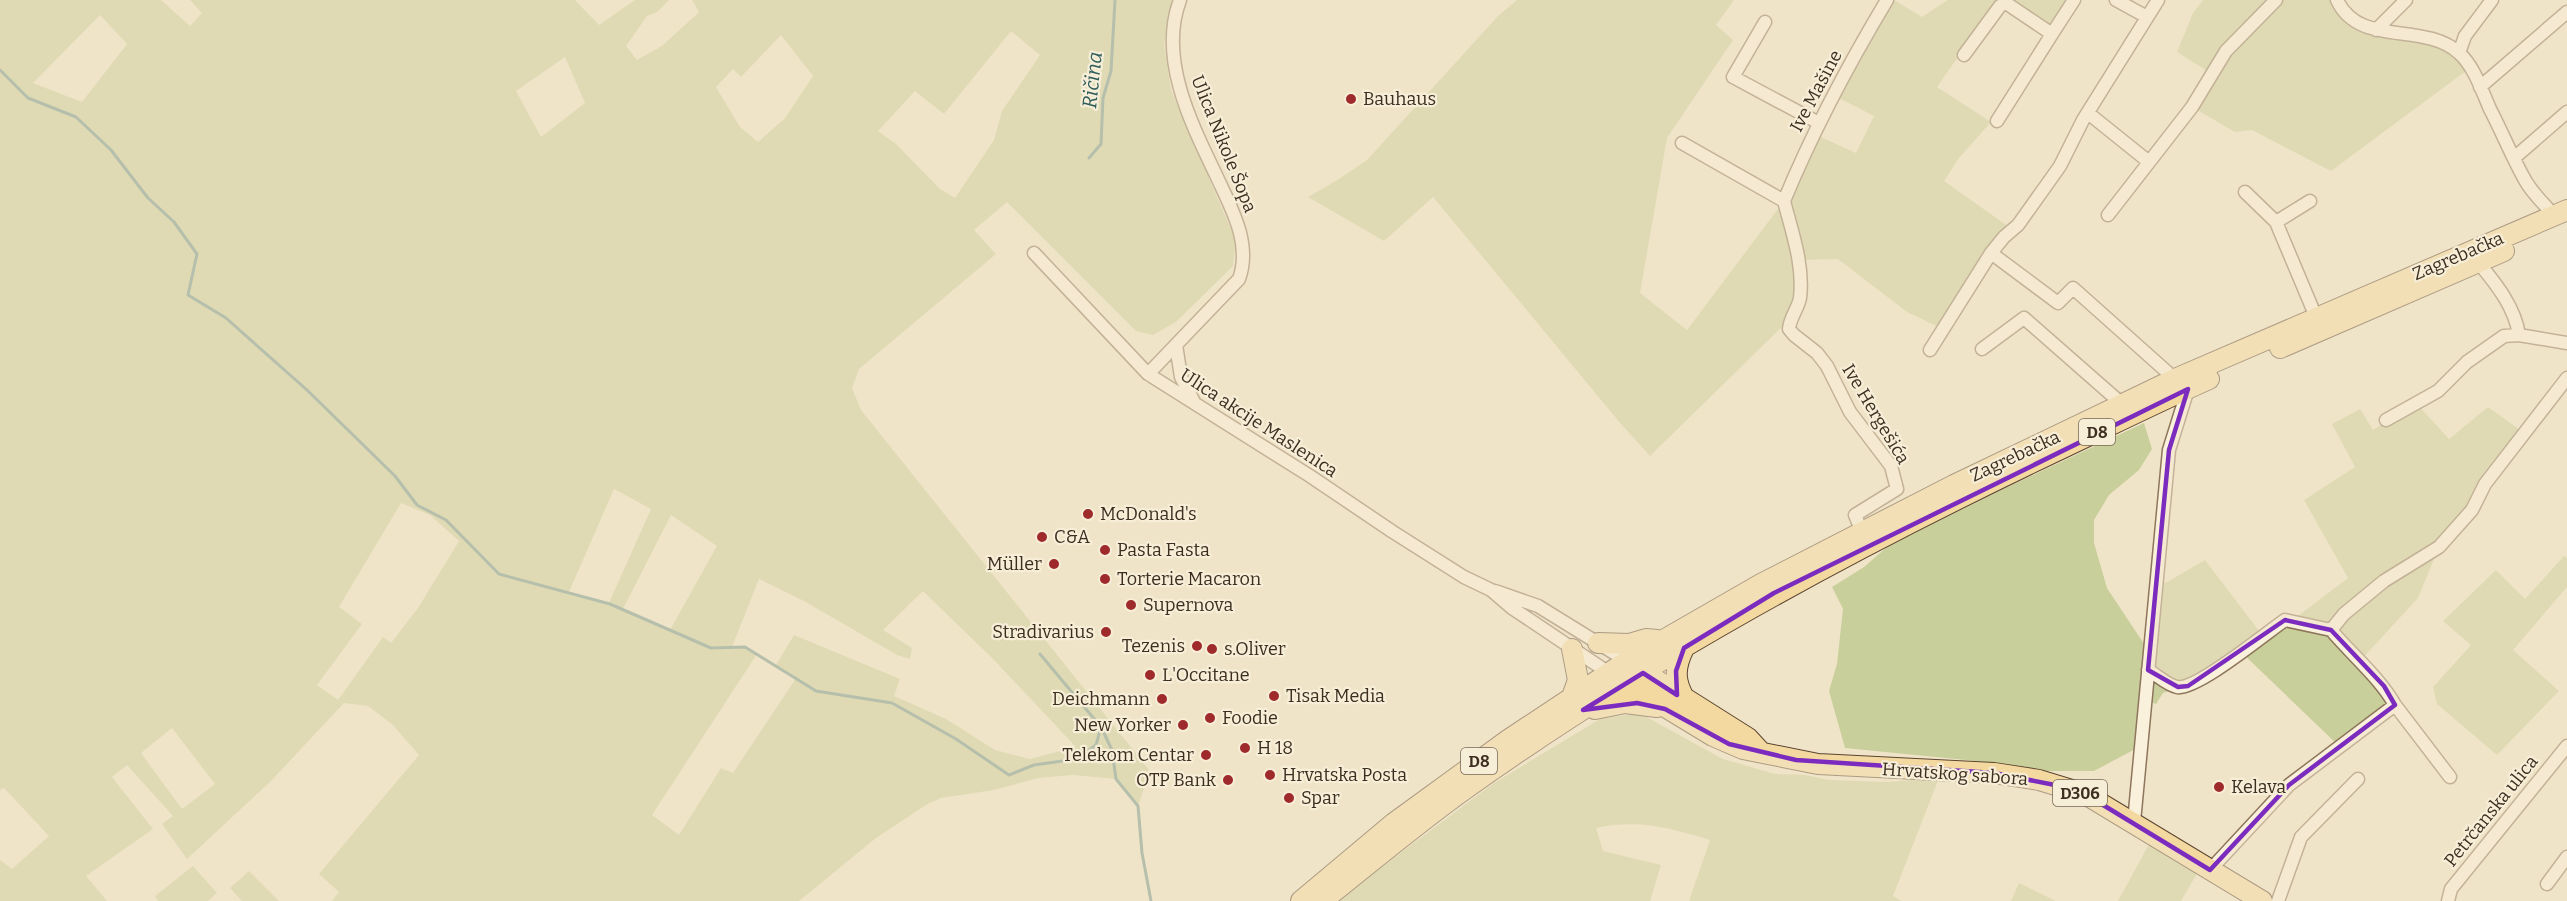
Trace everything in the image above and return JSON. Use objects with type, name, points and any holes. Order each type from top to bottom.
[{"type":"main road","name":"Zagrebačka","points":[[1609,673],[1761,584],[1954,484],[2122,404],[2182,384],[2478,262],[2563,216]]},
{"type":"main road","name":"Zagrebačka","points":[[1625,683],[1774,593],[2316,317],[2563,216]]},
{"type":"main road","points":[[1598,643],[1629,644],[1646,639],[1663,641]]},
{"type":"main road","points":[[1684,648],[1676,671],[1679,690],[1686,701]]},
{"type":"main road","points":[[1572,649],[1578,680],[1578,703],[1625,703],[1665,709]]},
{"type":"main road","name":"Hrvatskog sabora","points":[[1627,661],[1686,701],[1748,738],[1761,752]]},
{"type":"main road","name":"Hrvatskog sabora","points":[[1609,673],[1665,709],[1729,744],[1818,764],[1959,770],[2039,780],[2085,794],[2262,901]]},
{"type":"main road","name":"D8","points":[[1322,901],[1578,703],[1609,673]]},
{"type":"main road","name":"D8","points":[[1301,901],[1402,817],[1578,703],[1625,683]]},
{"type":"street","name":"Ulica Nikole Šopa","points":[[1148,374],[1239,279],[1244,265],[1244,250],[1236,218],[1200,144],[1178,81],[1171,43],[1180,0]]},
{"type":"street","name":"Ive Mašine","points":[[1784,201],[1819,123],[1887,0]]},
{"type":"street","points":[[1996,121],[2074,0]]},
{"type":"street","points":[[2116,0],[2147,17]]},
{"type":"street","points":[[1930,350],[1991,253],[2018,225],[2060,166],[2088,113],[2158,0]]},
{"type":"street","points":[[2108,215],[2192,107],[2226,51],[2276,0]]},
{"type":"street","points":[[2337,0],[2355,22],[2376,30],[2412,34],[2440,41],[2459,53],[2480,87],[2525,181],[2563,216]]},
{"type":"street","points":[[2376,30],[2406,0]]},
{"type":"street","points":[[2459,53],[2465,36],[2492,0]]},
{"type":"street","points":[[1964,54],[2000,6],[2006,3],[2052,34]]},
{"type":"street","points":[[2480,87],[2563,16],[2567,30]]},
{"type":"street","points":[[1765,22],[1733,77],[1819,123]]},
{"type":"street","points":[[2514,158],[2567,112]]},
{"type":"street","points":[[2088,113],[2149,162]]},
{"type":"street","points":[[1682,143],[1784,201]]},
{"type":"street","points":[[2245,192],[2276,222],[2316,317]]},
{"type":"street","name":"Ive Hergešića","points":[[1784,201],[1800,271],[1800,300],[1790,319],[1789,329],[1817,353],[1827,366],[1850,412],[1891,466],[1897,489],[1855,515],[1862,532]]},
{"type":"street","points":[[2276,222],[2310,201]]},
{"type":"street","name":"Ulica akcije Maslenica","points":[[1034,253],[1148,374],[1464,577],[1491,590],[1538,606],[1627,661]]},
{"type":"street","points":[[1991,253],[2058,303],[2073,288],[2182,384],[2169,450],[2134,822]]},
{"type":"street","points":[[2478,262],[2510,306],[2517,321],[2519,335]]},
{"type":"street","points":[[1982,350],[2024,318],[2122,404]]},
{"type":"street","points":[[2386,420],[2438,391],[2468,362],[2504,336],[2519,335],[2567,344]]},
{"type":"street","points":[[1176,345],[1181,376],[1195,403]]},
{"type":"street","points":[[2331,630],[2344,614],[2384,581],[2439,547],[2472,510],[2485,483],[2567,378]]},
{"type":"street","name":"Ulica akcije Maslenica","points":[[1491,590],[1512,608],[1609,673]]},
{"type":"street","points":[[2148,670],[2178,687],[2188,686],[2210,675],[2285,620],[2331,630],[2384,686],[2395,705],[2450,777]]},
{"type":"street","points":[[2210,870],[2289,785],[2395,705]]},
{"type":"street","name":"Petrčanska ulica","points":[[2448,901],[2451,889],[2567,746]]},
{"type":"street","points":[[2278,901],[2301,837],[2358,779]]},
{"type":"street","points":[[2547,884],[2567,857]]},
{"type":"highlighted area","points":[[2188,389],[2169,450],[2148,670],[2178,687],[2188,686],[2285,620],[2331,630],[2384,686],[2395,705],[2289,785],[2210,870],[2085,794],[2060,786],[1994,773],[1796,760],[1729,744],[1665,709],[1637,703],[1583,710],[1643,673],[1677,695],[1676,671],[1684,648],[1774,593]]},
{"type":"green space","points":[[0,0],[161,0],[190,26],[202,13],[190,0],[575,0],[599,25],[635,0],[669,0],[657,12],[647,16],[626,46],[637,60],[662,46],[699,12],[692,0],[1172,0],[1164,45],[1171,90],[1236,241],[1233,266],[1176,322],[1153,335],[1136,331],[1007,202],[974,230],[996,254],[859,369],[852,388],[861,410],[1150,771],[1138,806],[1116,779],[1073,775],[1038,778],[994,790],[941,798],[926,805],[876,838],[799,901],[332,901],[339,892],[319,874],[419,755],[392,724],[368,706],[344,703],[271,781],[187,859],[162,824],[173,816],[127,765],[112,777],[153,829],[86,876],[107,901],[0,901],[0,860],[12,869],[49,836],[4,788],[0,790]],"holes":[[[100,15],[127,44],[82,102],[33,83]],[[1011,31],[1040,55],[1002,111],[994,140],[955,198],[940,189],[896,144],[878,131],[915,91],[944,114]],[[781,35],[813,76],[785,118],[758,142],[740,127],[716,87],[733,69],[741,77]],[[565,57],[585,103],[541,137],[516,91]],[[614,489],[651,509],[609,603],[569,592]],[[401,503],[430,515],[459,541],[418,608],[391,643],[383,637],[338,700],[317,685],[362,624],[339,607]],[[671,515],[717,546],[670,630],[623,609]],[[759,579],[804,601],[897,655],[910,659],[912,648],[883,630],[923,591],[994,660],[1076,747],[1030,759],[995,750],[946,719],[894,696],[900,679],[794,635],[776,665],[796,678],[733,773],[721,768],[679,835],[652,815],[757,654],[745,647],[732,647]],[[172,728],[215,784],[182,809],[141,753]]]},
{"type":"green space","points":[[1517,0],[1734,0],[1716,25],[1733,40],[1667,138],[1640,293],[1687,330],[1784,201],[1814,134],[1856,153],[1874,116],[1833,95],[1887,0],[1894,0],[1922,17],[1948,0],[1998,0],[1937,87],[1991,122],[1959,158],[1944,181],[2012,229],[1943,329],[1907,312],[1838,259],[1799,260],[1800,271],[1790,319],[1650,456],[1433,197],[1384,241],[1308,197],[1367,160],[1498,16]]},
{"type":"green space","points":[[2008,0],[2074,0],[2052,34]]},
{"type":"green space","points":[[2203,0],[2337,0],[2355,22],[2440,41],[2470,68],[2331,171],[2252,130],[2235,132],[2192,107],[2212,74],[2177,52],[2193,13]]},
{"type":"green space","points":[[2416,403],[2449,439],[2488,407],[2523,432],[2439,547],[2418,598],[2359,662],[2395,705],[2340,747],[2240,651],[2202,679],[2163,693],[2156,704],[2146,700],[2141,746],[2094,771],[2046,771],[1996,763],[1845,748],[1829,691],[1837,664],[1843,609],[1832,587],[1864,567],[1887,547],[1948,515],[2144,423],[2152,449],[2139,470],[2109,495],[2094,520],[2094,543],[2107,588],[2150,653],[2156,586],[2205,560],[2266,640],[2348,578],[2304,500],[2355,467],[2332,424],[2360,409],[2373,430]]},
{"type":"green space","points":[[2564,556],[2567,558],[2567,587],[2513,650],[2559,691],[2497,755],[2437,704],[2433,687],[2471,645],[2443,621],[2496,570],[2525,599]]},
{"type":"green space","points":[[1639,713],[1723,759],[1775,774],[1805,775],[1829,780],[1888,782],[1939,778],[1893,896],[1902,901],[1689,901],[1710,840],[1654,826],[1627,824],[1596,828],[1603,851],[1661,865],[1650,901],[1336,901],[1494,783],[1600,719]]},
{"type":"green space","points":[[2154,835],[2202,865],[2181,901],[2118,901]]},
{"type":"green space","points":[[193,866],[217,893],[208,901],[158,901],[155,896]]},
{"type":"green space","points":[[249,871],[279,901],[242,901],[230,888]]},
{"type":"green space","points":[[2019,883],[2056,901],[2011,901]]},
{"type":"waterway","name":"Ričina","points":[[1089,158],[1101,144],[1103,98],[1111,71],[1115,0]]},
{"type":"waterway","points":[[0,70],[28,98],[76,117],[111,150],[148,198],[174,222],[197,254],[188,295],[226,318],[307,390],[395,476],[417,505],[446,520],[499,574],[610,604],[711,648],[745,647],[816,691],[892,703],[956,739],[1009,775],[1034,765],[1077,759],[1096,745],[1101,727]]},
{"type":"waterway","points":[[1040,654],[1101,727],[1112,750],[1116,779],[1138,806],[1142,853],[1151,901]]},
{"type":"place","name":"Bauhaus","points":[[1351,99]]},
{"type":"place","name":"McDonald's","points":[[1088,514]]},
{"type":"place","name":"C&A","points":[[1042,537]]},
{"type":"place","name":"Pasta Fasta","points":[[1105,550]]},
{"type":"place","name":"Müller","points":[[1054,564]]},
{"type":"place","name":"Torterie Macaron","points":[[1105,579]]},
{"type":"place","name":"Supernova","points":[[1131,605]]},
{"type":"place","name":"Stradivarius","points":[[1106,632]]},
{"type":"place","name":"Tezenis","points":[[1197,646]]},
{"type":"place","name":"s.Oliver","points":[[1212,649]]},
{"type":"place","name":"L'Occitane","points":[[1150,675]]},
{"type":"place","name":"Tisak Media","points":[[1274,696]]},
{"type":"place","name":"Deichmann","points":[[1162,699]]},
{"type":"place","name":"Foodie","points":[[1210,718]]},
{"type":"place","name":"New Yorker","points":[[1183,725]]},
{"type":"place","name":"H 18","points":[[1245,748]]},
{"type":"place","name":"Telekom Centar","points":[[1206,755]]},
{"type":"place","name":"Hrvatska Posta","points":[[1270,775]]},
{"type":"place","name":"OTP Bank","points":[[1228,780]]},
{"type":"place","name":"Kelava","points":[[2219,787]]},
{"type":"place","name":"Spar","points":[[1289,798]]}]
